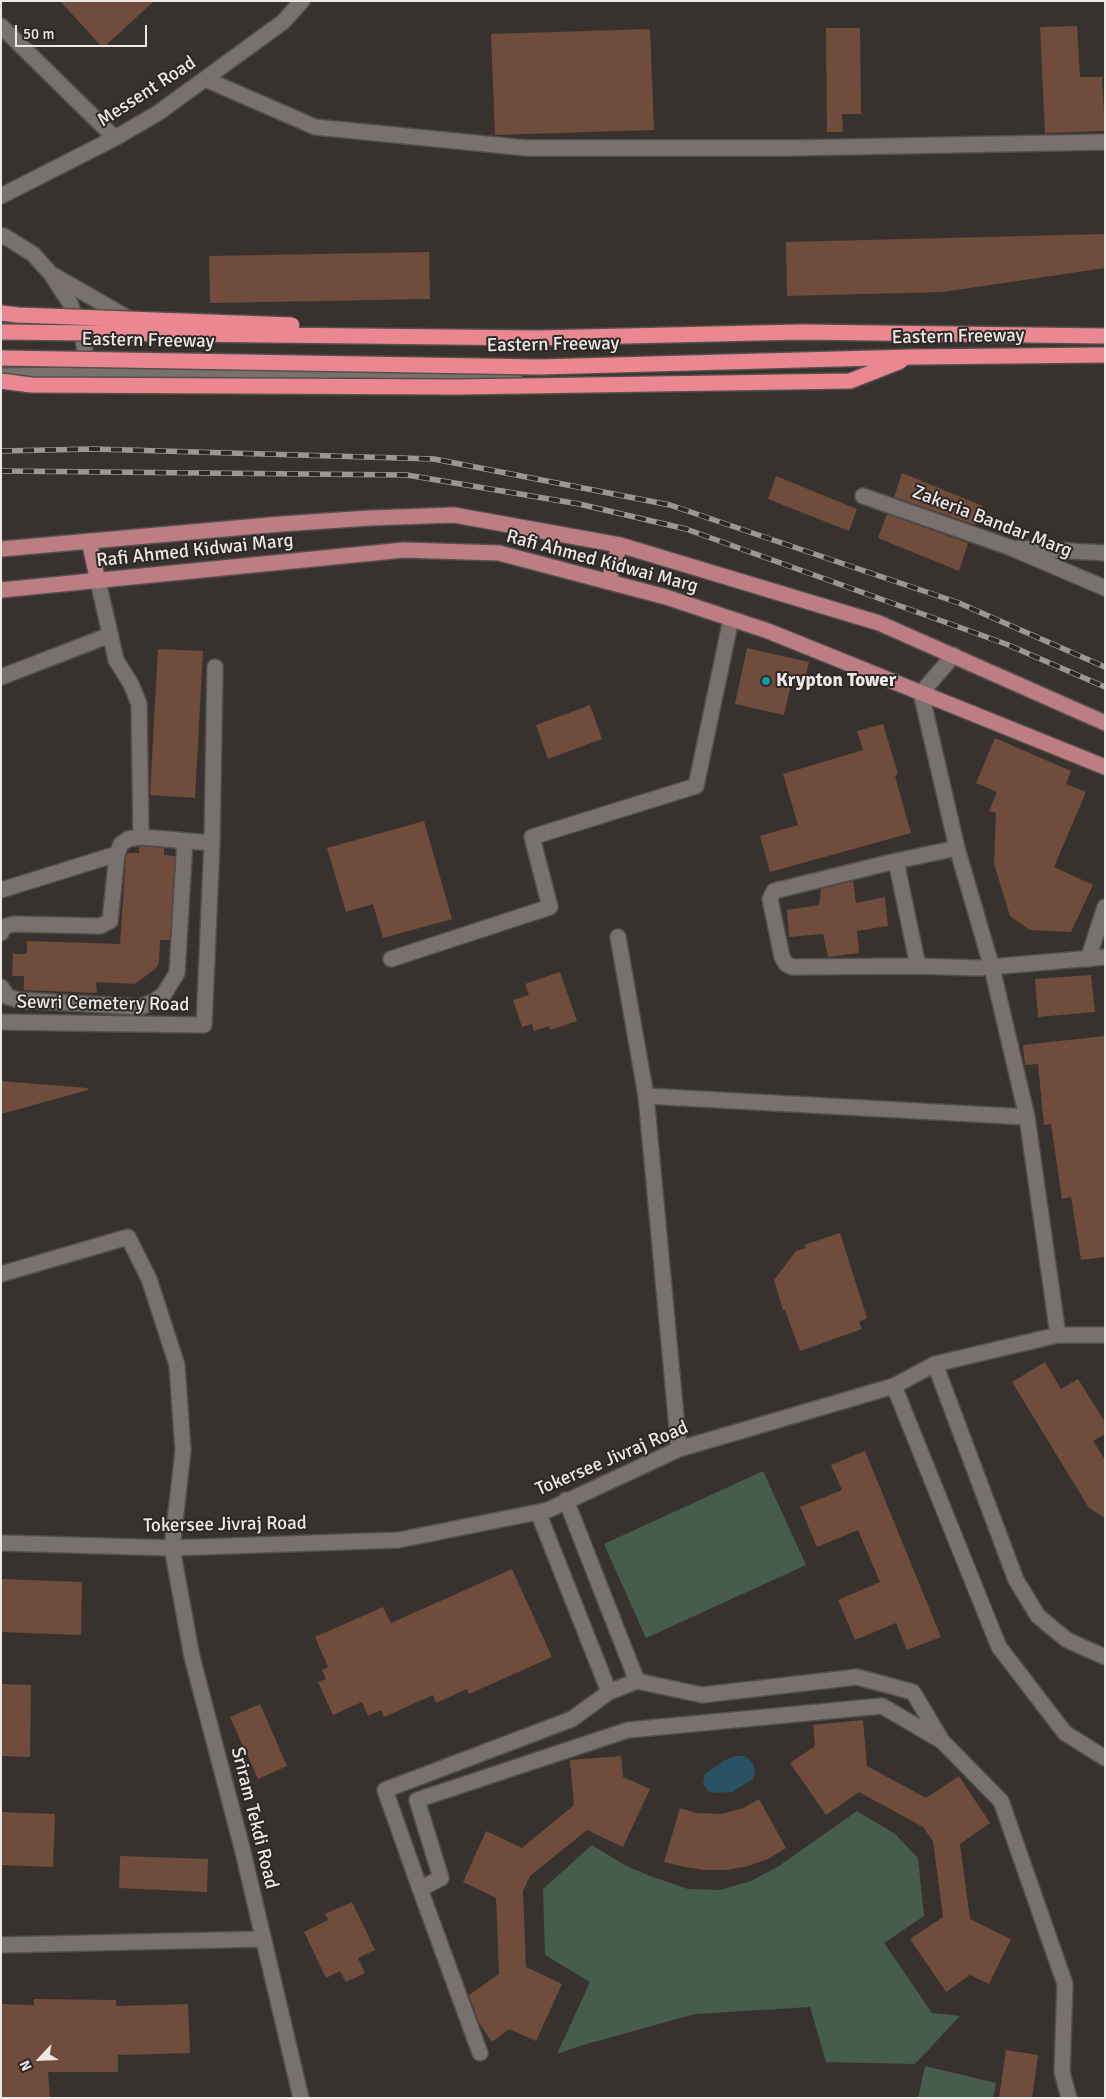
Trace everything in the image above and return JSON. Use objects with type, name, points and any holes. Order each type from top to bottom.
[{"type":"highway","points":[[1,313],[357,328],[399,336]]},
{"type":"highway","name":"Eastern Freeway","points":[[5,336],[538,338],[801,332],[1105,336]]},
{"type":"highway","name":"Eastern Freeway","points":[[1,358],[539,367],[912,357],[1105,355]]},
{"type":"highway","points":[[1,381],[31,385],[458,387],[850,381],[912,357]]},
{"type":"main road","name":"Rafi Ahmed Kidwai Marg","points":[[1,548],[291,523],[454,515],[620,545],[879,623],[1105,722]]},
{"type":"main road","points":[[89,541],[98,581]]},
{"type":"main road","points":[[608,582],[620,545]]},
{"type":"main road","name":"Rafi Ahmed Kidwai Marg","points":[[1,590],[404,550],[499,553],[666,598],[768,632],[1105,767]]},
{"type":"street","name":"Messent Road","points":[[1,196],[115,138],[158,113],[284,22],[302,1]]},
{"type":"street","points":[[1,26],[115,138]]},
{"type":"street","points":[[205,79],[315,127],[526,148],[794,148],[1105,142]]},
{"type":"street","points":[[2,237],[33,254],[52,274],[70,303],[83,339],[89,374]]},
{"type":"street","points":[[52,274],[166,340]]},
{"type":"street","points":[[5,336],[83,339],[556,343],[767,339],[1105,341]]},
{"type":"street","points":[[1,376],[89,374],[399,377],[801,365],[1105,362]]},
{"type":"street","name":"Zakeria Bandar Marg","points":[[864,496],[1009,548],[1105,588]]},
{"type":"street","points":[[1009,548],[1105,553]]},
{"type":"street","points":[[98,581],[116,660],[131,684],[139,704],[141,837]]},
{"type":"street","points":[[391,959],[550,907],[532,837],[696,786],[731,619]]},
{"type":"street","points":[[1,678],[110,635]]},
{"type":"street","points":[[954,655],[921,694],[957,848],[992,968],[1027,1117],[1058,1335]]},
{"type":"street","points":[[1,933],[4,927],[13,924],[100,926],[110,921],[117,854],[121,844],[128,839],[141,837],[212,843],[215,667]]},
{"type":"street","points":[[1,987],[8,997],[19,1000],[140,1007],[153,1002],[164,994],[177,973],[184,841]]},
{"type":"street","name":"Sewri Cemetery Road","points":[[8,1022],[204,1025],[212,843]]},
{"type":"street","points":[[957,848],[774,891],[770,899],[782,957],[786,964],[792,967],[918,966],[992,968],[1105,957]]},
{"type":"street","points":[[1,890],[117,854]]},
{"type":"street","points":[[896,861],[918,966]]},
{"type":"street","points":[[1088,959],[1105,907]]},
{"type":"street","points":[[618,937],[646,1096],[679,1449]]},
{"type":"street","points":[[8,1022],[19,1000]]},
{"type":"street","points":[[646,1096],[1027,1117]]},
{"type":"street","name":"Sriram Tekdi Road","points":[[1,1274],[128,1237],[149,1279],[177,1365],[183,1451],[172,1548],[192,1657],[242,1848],[301,2098]]},
{"type":"street","name":"Tokersee Jivraj Road","points":[[1,1543],[172,1548],[399,1540],[548,1510],[679,1449],[894,1386],[935,1364],[1058,1335],[1105,1335]]},
{"type":"street","points":[[935,1364],[1016,1580],[1038,1616],[1067,1640],[1105,1657]]},
{"type":"street","points":[[894,1386],[998,1647],[1065,1734],[1105,1758]]},
{"type":"street","points":[[566,1500],[637,1681]]},
{"type":"street","points":[[538,1512],[609,1692]]},
{"type":"street","points":[[480,2053],[385,1790],[572,1719],[609,1692],[637,1681],[702,1695],[857,1677],[913,1692],[942,1741],[1001,1801],[1066,1984],[1062,2072],[1069,2098]]},
{"type":"street","points":[[420,1890],[441,1878],[417,1800],[628,1730],[882,1706],[942,1741]]},
{"type":"street","points":[[1,1946],[264,1939]]},
{"type":"green space","points":[[763,1471],[806,1565],[646,1638],[604,1544]]},
{"type":"green space","points":[[857,1811],[895,1834],[918,1858],[924,1916],[884,1943],[932,2013],[960,2016],[915,2064],[826,2062],[810,2007],[695,2014],[557,2054],[590,1982],[545,1955],[543,1889],[592,1845],[626,1866],[653,1877],[688,1889],[720,1890],[751,1881],[779,1866]]},
{"type":"green space","points":[[925,2066],[996,2083],[993,2098],[918,2098]]},
{"type":"water","points":[[736,1756],[745,1756],[752,1762],[755,1770],[753,1779],[732,1792],[714,1793],[708,1791],[703,1784],[705,1774],[725,1760]]},
{"type":"building","points":[[60,1],[154,1],[103,48]]},
{"type":"building","points":[[1077,26],[1080,77],[1102,77],[1105,131],[1045,133],[1040,27]]},
{"type":"building","points":[[826,28],[860,28],[861,114],[842,114],[843,132],[827,132]]},
{"type":"building","points":[[650,29],[654,130],[495,135],[491,34]]},
{"type":"building","points":[[1105,234],[1105,268],[943,292],[787,296],[786,242]]},
{"type":"building","points":[[429,252],[430,299],[210,303],[209,256]]},
{"type":"building","points":[[902,473],[983,506],[975,525],[894,497]]},
{"type":"building","points":[[776,476],[857,509],[849,531],[768,499]]},
{"type":"building","points":[[887,514],[968,543],[959,571],[878,538]]},
{"type":"building","name":"Krypton Tower","points":[[747,648],[809,662],[804,683],[792,680],[784,715],[735,704]]},
{"type":"building","points":[[158,649],[203,651],[195,798],[150,795]]},
{"type":"building","points":[[590,705],[602,739],[548,759],[536,725]]},
{"type":"building","points":[[883,724],[898,774],[895,776],[911,833],[770,872],[760,836],[798,825],[783,774],[863,750],[857,731]]},
{"type":"building","points":[[995,738],[1071,771],[1066,784],[1086,792],[1054,867],[1093,885],[1071,932],[1030,930],[1010,916],[994,864],[996,813],[989,811],[997,792],[976,783]]},
{"type":"building","points":[[424,821],[452,919],[383,938],[373,904],[346,912],[327,848]]},
{"type":"building","points":[[139,847],[164,848],[164,855],[175,856],[170,940],[160,940],[159,963],[155,969],[135,984],[96,982],[97,993],[24,990],[24,976],[12,976],[13,954],[27,954],[27,941],[120,944],[126,856],[128,853],[139,853]]},
{"type":"building","points":[[853,881],[856,903],[885,897],[888,926],[857,931],[859,953],[828,957],[823,934],[789,937],[787,910],[819,905],[821,889]]},
{"type":"building","points":[[560,972],[577,1021],[550,1030],[549,1026],[534,1031],[532,1024],[522,1027],[513,1000],[529,995],[525,984]]},
{"type":"building","points":[[1091,975],[1095,1012],[1038,1017],[1035,979]]},
{"type":"building","points":[[1105,1036],[1105,1257],[1081,1260],[1071,1197],[1062,1199],[1051,1124],[1044,1125],[1038,1064],[1025,1065],[1023,1045]]},
{"type":"building","points":[[1,1081],[88,1088],[88,1090],[1,1114]]},
{"type":"building","points":[[840,1233],[867,1318],[859,1322],[862,1329],[800,1351],[785,1310],[783,1310],[774,1280],[796,1251],[806,1248],[804,1245]]},
{"type":"building","points":[[1045,1362],[1061,1389],[1078,1379],[1105,1422],[1105,1434],[1093,1441],[1105,1460],[1105,1518],[1089,1508],[1012,1382]]},
{"type":"building","points":[[865,1451],[941,1637],[907,1650],[896,1623],[855,1640],[838,1600],[880,1582],[858,1530],[817,1547],[800,1507],[842,1490],[831,1465]]},
{"type":"building","points":[[512,1569],[552,1657],[469,1694],[467,1689],[436,1703],[433,1695],[384,1717],[381,1710],[368,1716],[362,1702],[333,1715],[318,1682],[326,1679],[322,1670],[328,1667],[315,1637],[383,1607],[391,1623]]},
{"type":"building","points":[[2,1579],[82,1582],[81,1635],[1,1632]]},
{"type":"building","points":[[1,1684],[31,1685],[30,1757],[1,1756]]},
{"type":"building","points":[[260,1704],[287,1766],[258,1779],[230,1717]]},
{"type":"building","points":[[863,1720],[867,1766],[926,1798],[959,1776],[990,1823],[960,1844],[970,1919],[1011,1939],[989,1984],[970,1975],[946,1992],[910,1939],[943,1917],[933,1841],[923,1827],[859,1792],[826,1815],[790,1763],[815,1746],[813,1725]]},
{"type":"building","points":[[621,1756],[623,1777],[650,1789],[623,1847],[587,1830],[530,1876],[523,1891],[526,1967],[562,1984],[536,2041],[509,2029],[492,2042],[479,2023],[469,1995],[499,1974],[496,1898],[463,1882],[486,1831],[522,1848],[574,1805],[570,1760]]},
{"type":"building","points":[[759,1799],[786,1848],[768,1859],[748,1866],[727,1870],[705,1870],[664,1862],[680,1808],[696,1813],[721,1814],[744,1808]]},
{"type":"building","points":[[1,1812],[55,1814],[53,1867],[1,1865]]},
{"type":"building","points":[[120,1856],[208,1859],[207,1892],[119,1888]]},
{"type":"building","points":[[352,1902],[375,1950],[358,1958],[365,1973],[346,1982],[340,1971],[326,1978],[304,1932],[328,1920],[325,1914]]},
{"type":"building","points":[[34,1999],[116,2000],[116,2006],[188,2004],[190,2053],[118,2055],[118,2072],[48,2072],[50,2098],[1,2098],[1,2004],[34,2005]]},
{"type":"building","points":[[1006,2050],[1038,2055],[1032,2098],[999,2098]]},
{"type":"railway","points":[[1,451],[94,449],[434,459],[670,505],[959,603],[1105,667]]},
{"type":"railway","points":[[1,471],[407,475],[579,504],[686,529],[1006,644],[1105,687]]},
{"type":"place","name":"Krypton Tower","points":[[766,681]]}]
